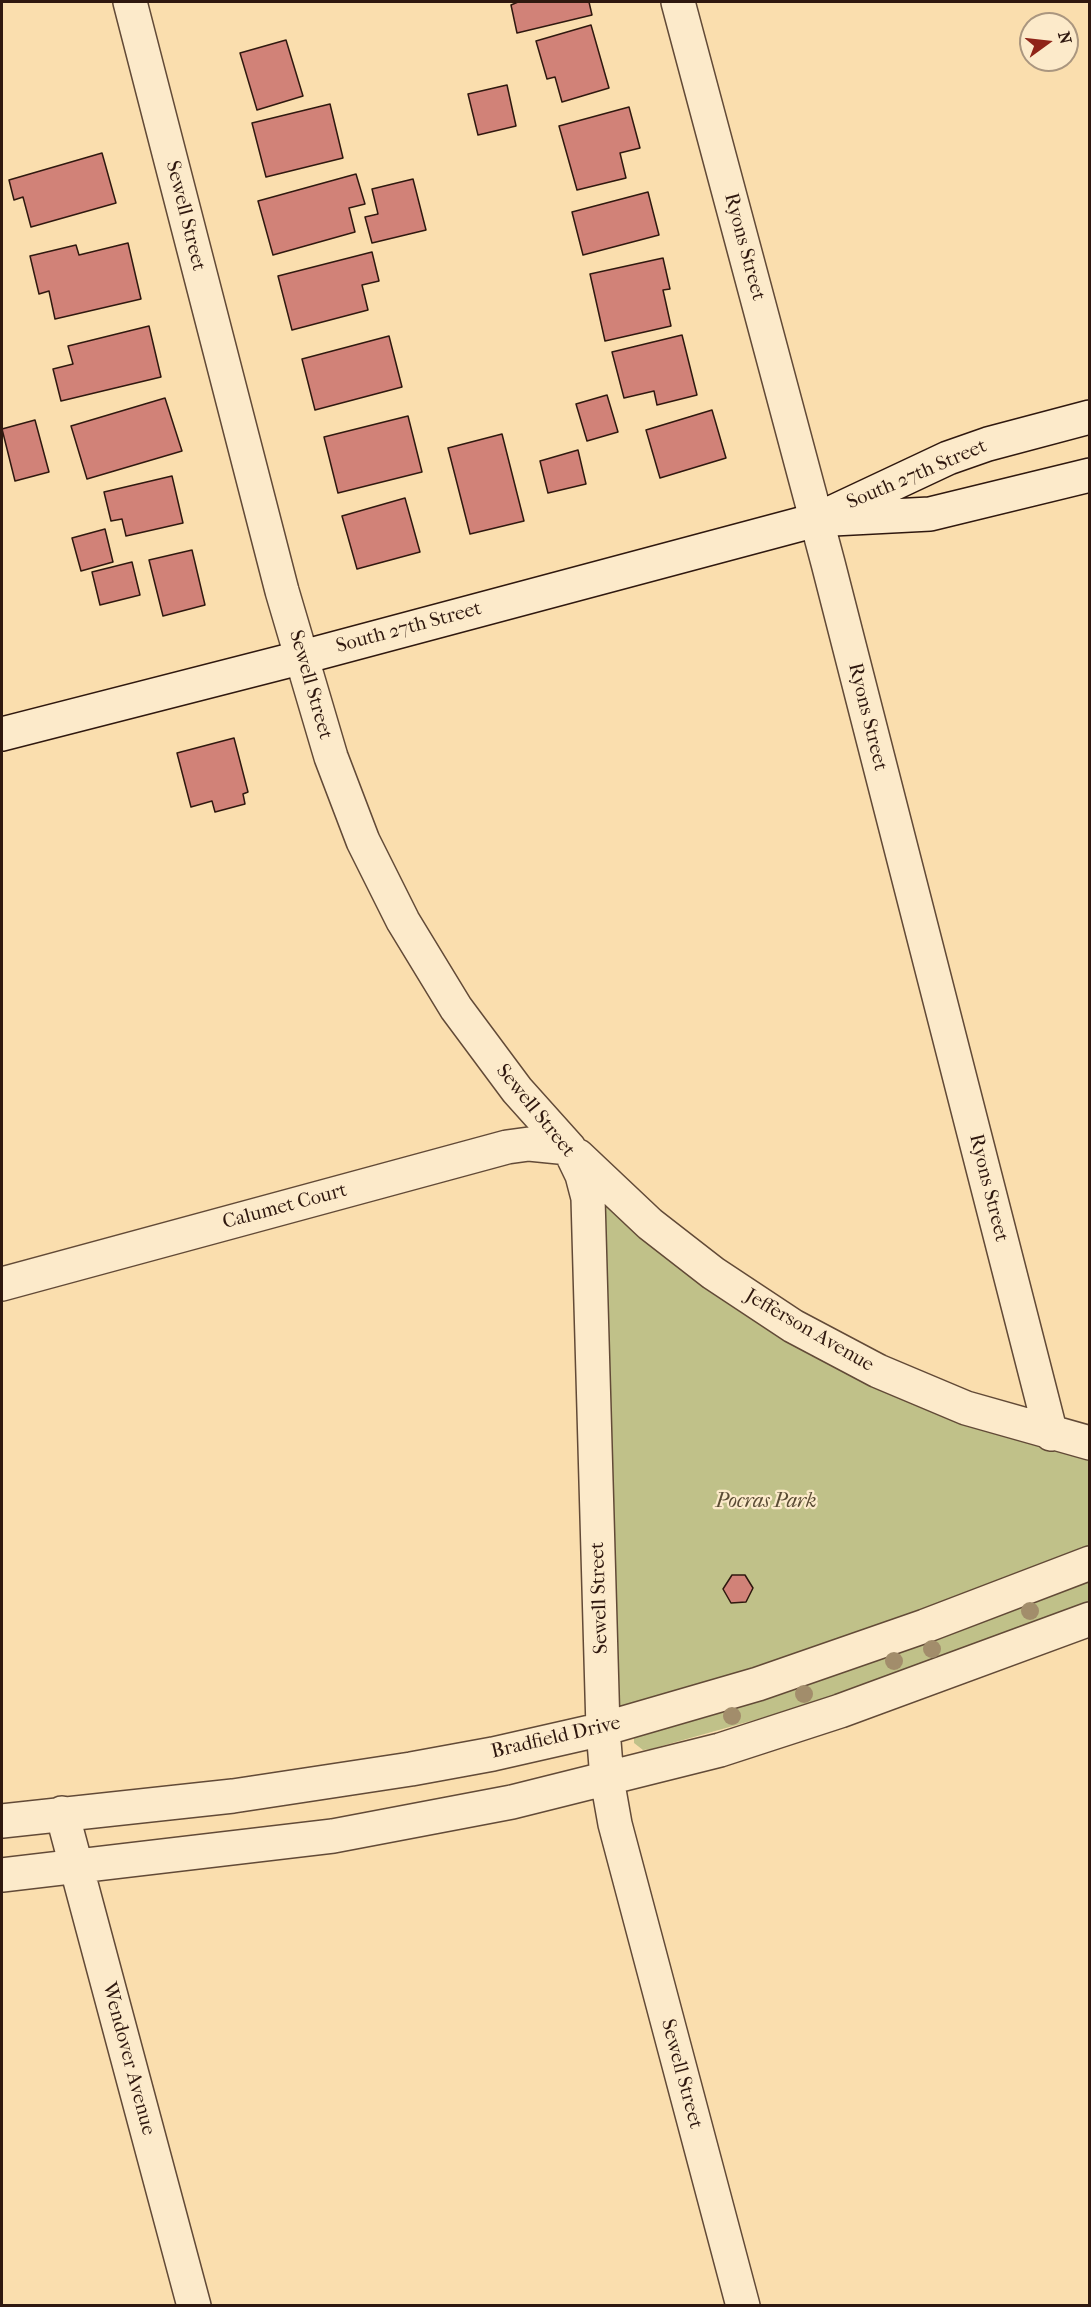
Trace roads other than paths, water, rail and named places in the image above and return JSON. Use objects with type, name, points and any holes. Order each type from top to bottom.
[{"type":"street","name":"Sewell Street","points":[[130,2],[282,591],[331,757],[363,841],[402,921],[456,1008],[517,1090],[569,1148],[582,1174],[588,1198],[603,1729],[607,1779],[615,1824],[743,2306]]},
{"type":"street","name":"Ryons Street","points":[[678,2],[816,520],[1052,1434]]},
{"type":"street","name":"South 27th Street","points":[[2,734],[303,657],[816,520],[948,458],[988,444],[1089,417]]},
{"type":"street","name":"South 27th Street","points":[[816,520],[930,514],[972,506],[1089,475]]},
{"type":"street","name":"Calumet Court","points":[[2,1284],[507,1147],[529,1144],[569,1148]]},
{"type":"street","name":"Jefferson Avenue","points":[[569,1148],[650,1224],[713,1273],[793,1326],[878,1371],[966,1407],[1089,1443]]},
{"type":"street","name":"Bradfield Drive","points":[[2,1821],[233,1796],[411,1769],[493,1754],[603,1729],[758,1684],[926,1626],[1089,1563]]},
{"type":"street","points":[[2,1875],[344,1834],[512,1802],[720,1750],[840,1711],[1089,1619]]},
{"type":"street","name":"Wendover Avenue","points":[[62,1813],[194,2306]]},
{"type":"park label","name":"Pocras Park","points":[[766,1502]]}]
